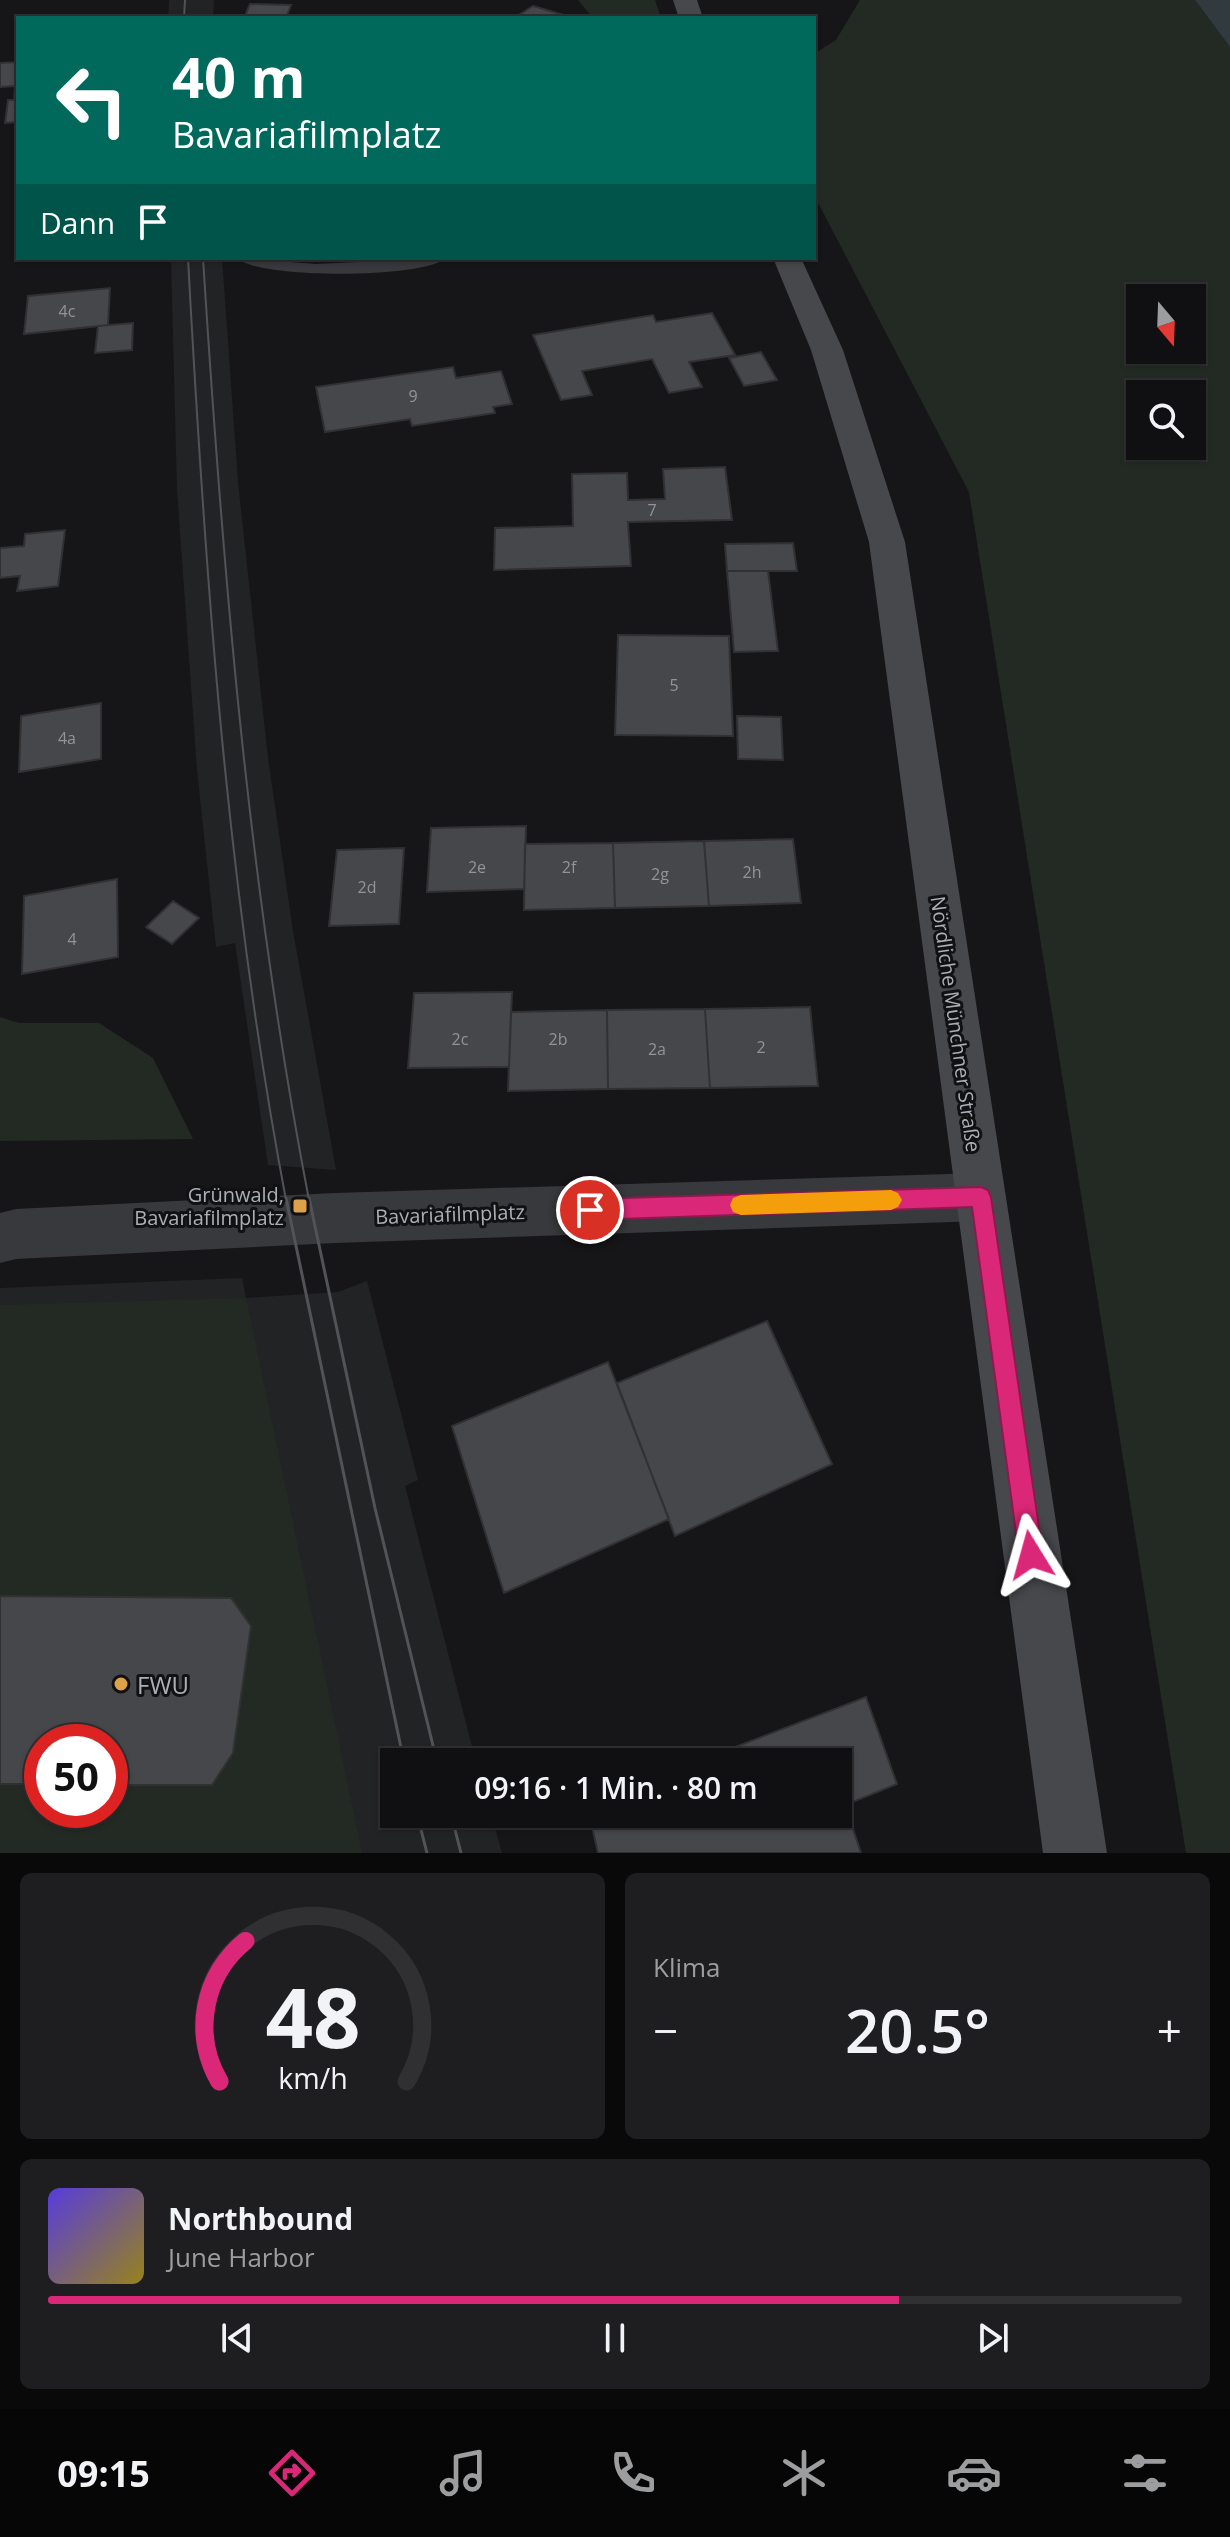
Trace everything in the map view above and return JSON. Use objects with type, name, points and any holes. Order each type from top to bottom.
[{"type":"main road","name":"Nördliche Münchner Straße","points":[[788,260],[827,350],[887,542],[1075,1853]]},
{"type":"street","name":"Bavariafilmplatz","points":[[5,1232],[981,1197]]},
{"type":"lane","points":[[251,260],[269,267],[353,270],[423,260]]},
{"type":"shaded area","points":[[169,0],[214,0],[213,16],[168,16]]},
{"type":"shaded area","points":[[578,0],[655,0],[660,16],[591,16]]},
{"type":"shaded area","points":[[860,0],[1195,0],[1230,47],[1230,1853],[1186,1853],[969,492],[816,199],[816,53],[836,40]]},
{"type":"shaded area","points":[[1195,0],[1230,0],[1230,47]]},
{"type":"shaded area","points":[[171,260],[222,260],[238,482],[268,758],[293,931],[336,1170],[268,1165],[235,943],[216,947],[197,770],[177,490]]},
{"type":"shaded area","points":[[0,1017],[19,1023],[99,1023],[153,1058],[193,1139],[0,1141]]},
{"type":"shaded area","points":[[242,1278],[246,1298],[338,1292],[367,1281],[418,1480],[405,1486],[472,1748],[380,1748],[380,1828],[495,1828],[502,1853],[0,1853],[0,1288]]},
{"type":"shaded area","points":[[246,1298],[362,1853],[0,1853],[0,1305]]},
{"type":"building","points":[[250,4],[291,5],[287,16],[245,16]]},
{"type":"building","points":[[533,6],[567,16],[517,16]]},
{"type":"building","points":[[16,62],[16,122],[5,123],[8,100],[14,100],[15,86],[0,87],[0,63]]},
{"type":"building","points":[[110,288],[108,325],[24,334],[28,296]]},
{"type":"building","points":[[712,313],[735,355],[689,362],[702,387],[669,393],[652,359],[582,371],[592,395],[561,400],[533,335],[653,315],[656,322]]},
{"type":"building","points":[[133,323],[132,350],[95,353],[98,326]]},
{"type":"building","points":[[761,352],[777,380],[744,386],[729,358]]},
{"type":"building","points":[[453,367],[456,378],[501,371],[512,404],[493,407],[495,413],[412,426],[410,419],[325,432],[316,387]]},
{"type":"building","points":[[725,467],[732,520],[628,522],[631,566],[494,570],[495,528],[573,526],[572,474],[627,473],[628,500],[665,499],[663,469]]},
{"type":"building","points":[[65,530],[58,586],[17,591],[20,576],[0,578],[0,548],[24,546],[25,534]]},
{"type":"building","points":[[793,543],[797,571],[727,571],[725,544]]},
{"type":"building","points":[[727,571],[768,571],[778,651],[734,652]]},
{"type":"building","points":[[618,635],[729,636],[733,736],[615,735]]},
{"type":"building","points":[[101,703],[101,759],[19,772],[21,716]]},
{"type":"building","points":[[737,716],[781,717],[783,760],[738,759]]},
{"type":"building","points":[[526,826],[524,889],[427,892],[431,828]]},
{"type":"building","points":[[793,839],[801,903],[709,906],[704,841]]},
{"type":"building","points":[[704,841],[709,906],[615,908],[613,843]]},
{"type":"building","points":[[613,843],[615,908],[524,910],[525,844]]},
{"type":"building","points":[[404,848],[399,924],[329,926],[337,850]]},
{"type":"building","points":[[117,879],[118,957],[22,974],[24,896]]},
{"type":"building","points":[[173,901],[199,918],[172,944],[146,927]]},
{"type":"building","points":[[512,992],[509,1067],[408,1068],[414,993]]},
{"type":"building","points":[[810,1007],[818,1086],[710,1088],[705,1009]]},
{"type":"building","points":[[705,1009],[710,1088],[608,1089],[607,1010]]},
{"type":"building","points":[[607,1010],[608,1089],[508,1091],[511,1012]]},
{"type":"building","points":[[767,1321],[832,1464],[675,1536],[617,1383]]},
{"type":"building","points":[[608,1362],[669,1519],[504,1593],[452,1426]]},
{"type":"building","name":"FWU","points":[[0,1596],[231,1598],[251,1626],[233,1753],[212,1785],[128,1785],[128,1724],[24,1724],[24,1784],[0,1784]]},
{"type":"building","points":[[866,1697],[897,1784],[852,1802],[852,1748],[733,1748]]},
{"type":"building","points":[[852,1826],[861,1853],[598,1853],[592,1828]]},
{"type":"tram line","points":[[184,16],[185,0]]},
{"type":"tram line","points":[[188,260],[202,495],[221,731],[248,966],[286,1200]]},
{"type":"tram line","points":[[203,260],[230,613],[254,849],[288,1083],[309,1200]]},
{"type":"tram line","points":[[286,1198],[401,1748]]},
{"type":"tram line","points":[[309,1198],[375,1508],[434,1748]]},
{"type":"tram line","points":[[421,1828],[427,1853]]},
{"type":"tram line","points":[[455,1828],[461,1853]]},
{"type":"slow traffic","points":[[741,1205],[891,1200]]},
{"type":"place","name":"Grünwald, Bavariafilmplatz","points":[[300,1206]]},
{"type":"place","name":"FWU","points":[[121,1684]]},
{"type":"route","points":[[590,1210],[981,1197],[1031,1555]]}]
